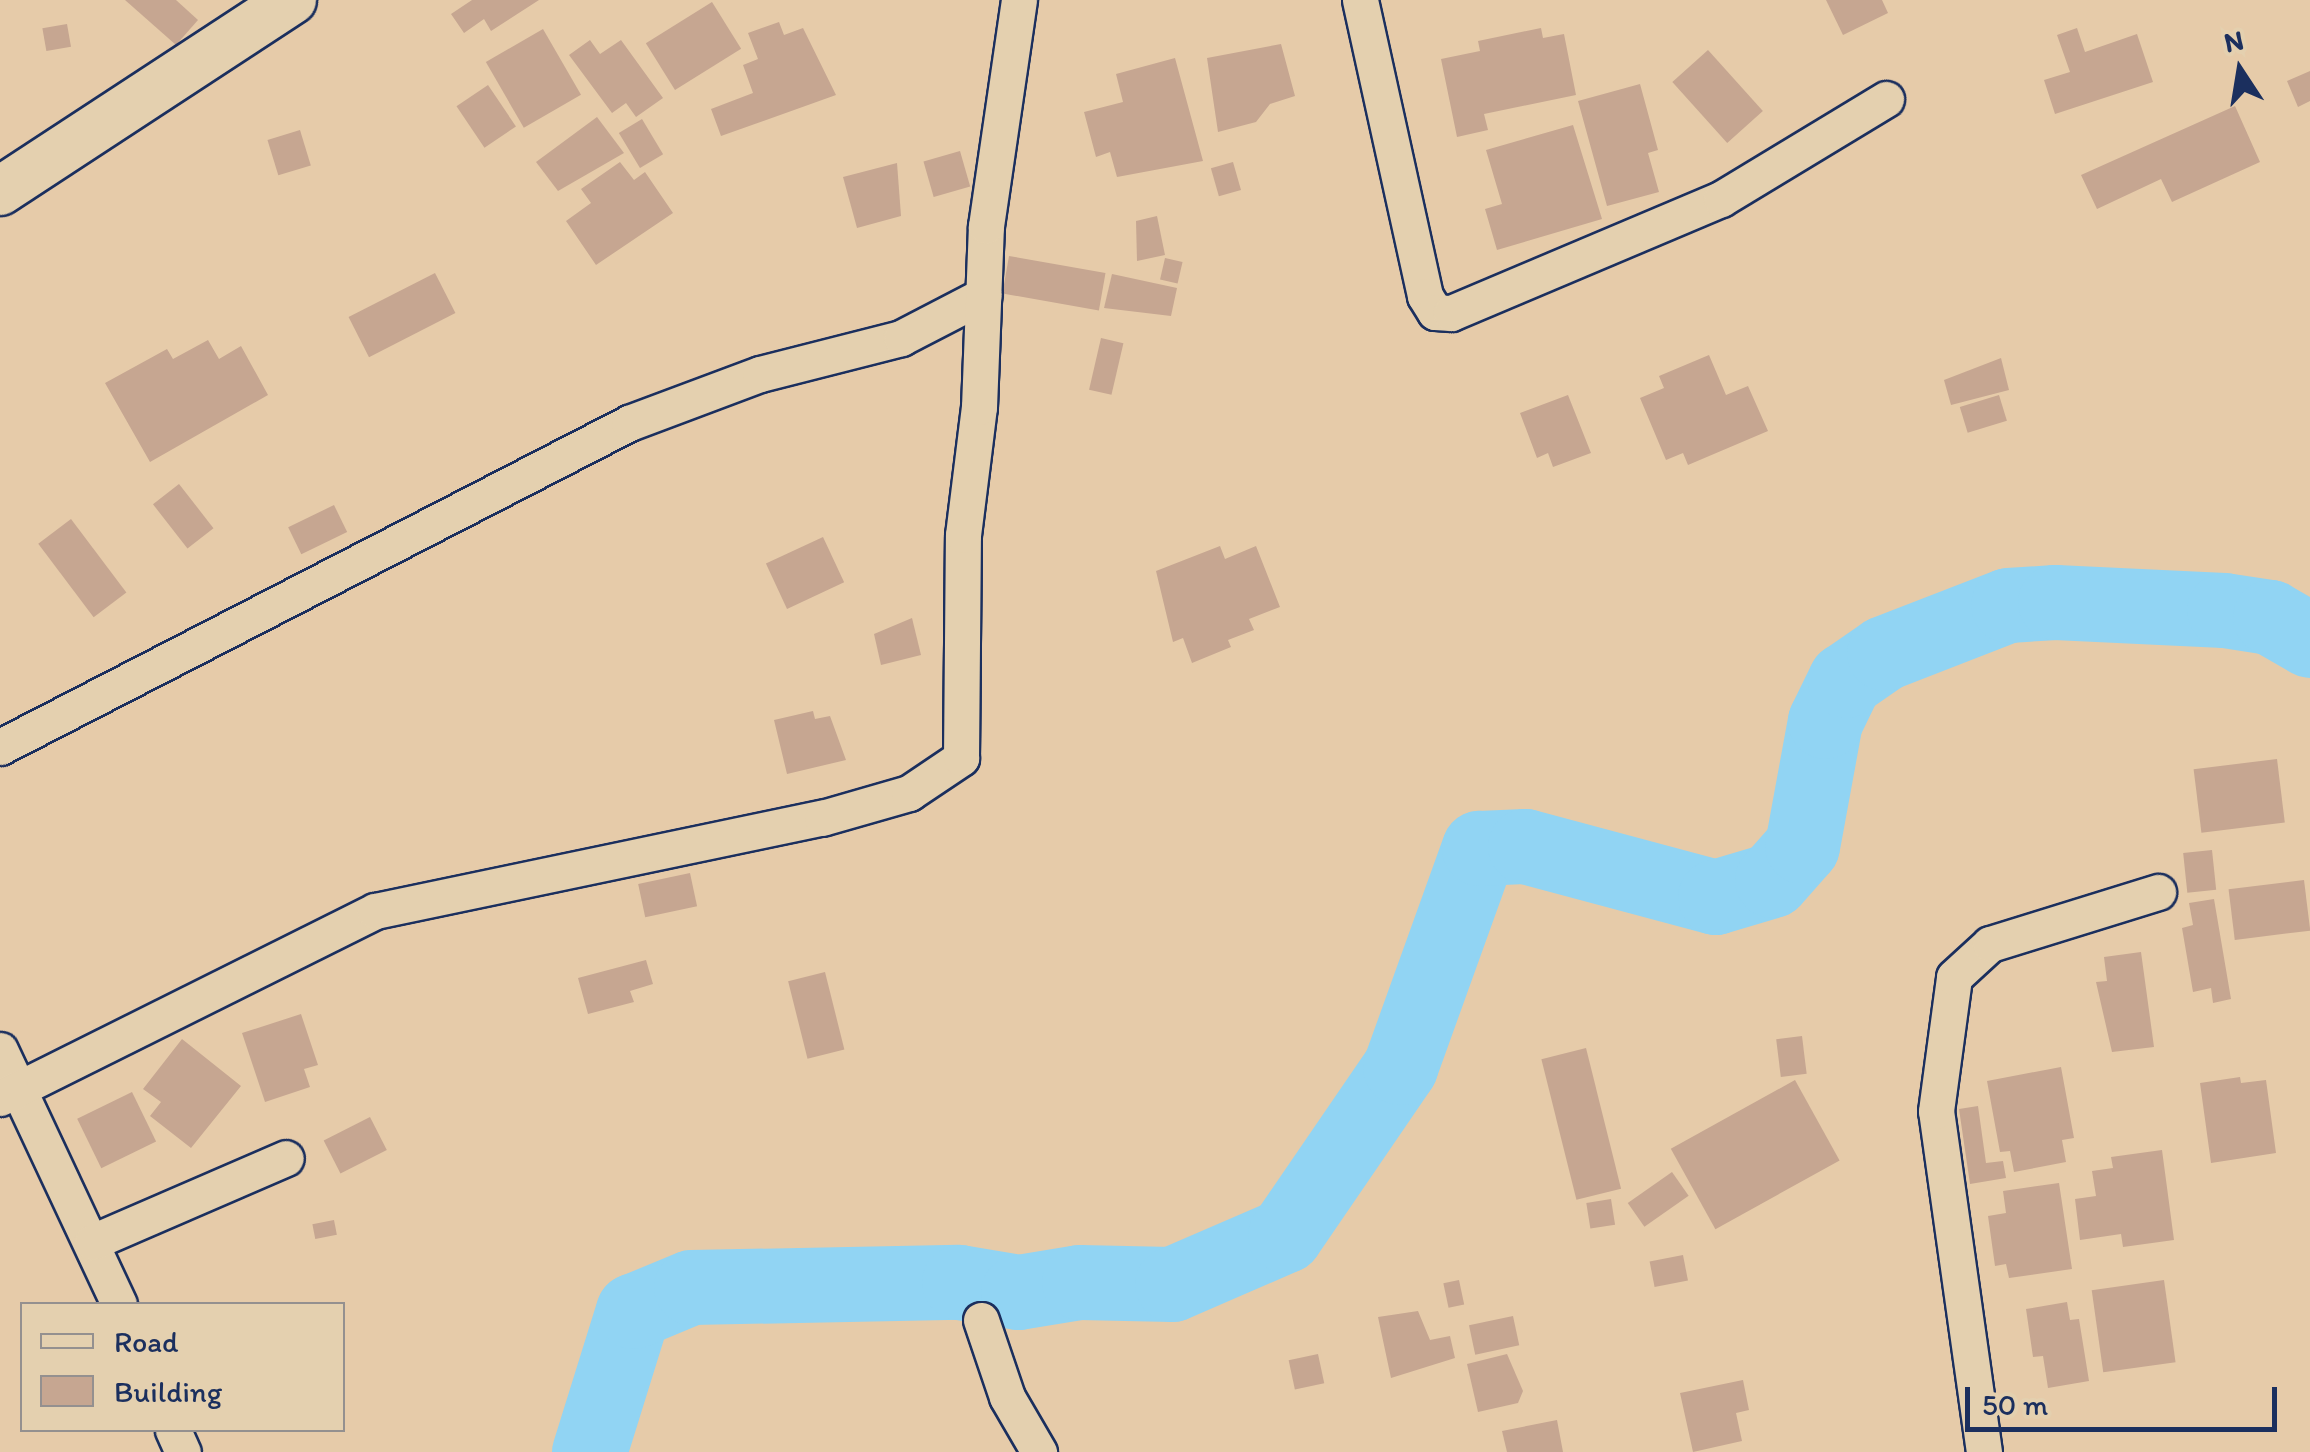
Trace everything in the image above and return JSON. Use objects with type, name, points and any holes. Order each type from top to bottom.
[{"type":"street","points":[[0,191],[292,0]]},
{"type":"street","points":[[12,1093],[375,910],[822,818],[909,793],[961,758],[963,535],[984,295],[1018,0]]},
{"type":"street","points":[[1360,0],[1424,296],[1435,312],[1451,314],[1720,199],[1886,99]]},
{"type":"street","points":[[0,747],[629,423],[760,374],[901,338],[984,295]]},
{"type":"street","points":[[1984,1452],[1936,1111],[1954,977],[1990,944],[2158,892]]},
{"type":"street","points":[[0,1050],[12,1093],[92,1242],[118,1302]]},
{"type":"street","points":[[92,1242],[286,1158]]},
{"type":"street","points":[[981,1320],[1007,1397],[1038,1452]]},
{"type":"building","points":[[125,0],[176,0],[198,20],[176,45]]},
{"type":"building","points":[[472,0],[539,0],[491,31],[484,19],[464,33],[451,14]]},
{"type":"building","points":[[1826,0],[1882,0],[1888,13],[1843,35]]},
{"type":"building","points":[[712,2],[741,49],[675,90],[646,43]]},
{"type":"building","points":[[779,22],[784,35],[803,28],[836,95],[721,136],[711,109],[753,93],[743,65],[758,59],[748,33]]},
{"type":"building","points":[[67,24],[71,47],[46,51],[42,28]]},
{"type":"building","points":[[1541,28],[1543,38],[1564,34],[1576,95],[1484,114],[1488,130],[1457,137],[1441,59],[1480,51],[1478,41]]},
{"type":"building","points":[[2077,28],[2085,52],[2137,34],[2153,82],[2055,114],[2044,80],[2070,72],[2057,35]]},
{"type":"building","points":[[543,29],[581,95],[524,128],[486,62]]},
{"type":"building","points":[[590,40],[600,54],[621,40],[663,98],[636,117],[626,103],[612,113],[569,55]]},
{"type":"building","points":[[1281,44],[1295,96],[1270,104],[1256,122],[1218,132],[1207,58]]},
{"type":"building","points":[[1708,50],[1763,111],[1727,143],[1672,82]]},
{"type":"building","points":[[1175,58],[1203,161],[1117,177],[1110,152],[1096,157],[1084,112],[1123,102],[1116,74]]},
{"type":"building","points":[[2310,71],[2310,101],[2298,107],[2287,81]]},
{"type":"building","points":[[1640,84],[1658,150],[1648,153],[1659,192],[1607,206],[1578,101]]},
{"type":"building","points":[[488,85],[516,126],[484,148],[456,106]]},
{"type":"building","points":[[2235,106],[2260,162],[2172,202],[2161,179],[2097,209],[2081,175]]},
{"type":"building","points":[[597,117],[624,153],[558,191],[536,162]]},
{"type":"building","points":[[642,119],[663,154],[640,168],[619,133]]},
{"type":"building","points":[[1573,125],[1602,219],[1497,250],[1485,209],[1502,204],[1486,150]]},
{"type":"building","points":[[300,130],[311,165],[278,175],[267,140]]},
{"type":"building","points":[[960,151],[970,187],[934,197],[923,161]]},
{"type":"building","points":[[620,162],[634,180],[645,172],[673,213],[596,265],[566,221],[591,203],[581,189]]},
{"type":"building","points":[[1233,162],[1241,190],[1219,196],[1211,168]]},
{"type":"building","points":[[897,163],[901,216],[857,228],[843,177]]},
{"type":"building","points":[[1157,216],[1165,255],[1137,261],[1136,221]]},
{"type":"building","points":[[1009,256],[1106,273],[1099,310],[1002,293]]},
{"type":"building","points":[[1165,258],[1183,262],[1178,283],[1160,279]]},
{"type":"building","points":[[435,273],[455,313],[369,357],[349,317]]},
{"type":"building","points":[[1112,274],[1177,288],[1171,316],[1104,308]]},
{"type":"building","points":[[1101,338],[1123,343],[1111,395],[1089,390]]},
{"type":"building","points":[[208,340],[219,359],[241,346],[268,395],[150,462],[105,383],[167,349],[173,359]]},
{"type":"building","points":[[1709,355],[1726,395],[1748,386],[1768,431],[1688,465],[1683,453],[1666,460],[1640,398],[1664,388],[1659,376]]},
{"type":"building","points":[[2001,358],[2009,390],[1951,405],[1944,380]]},
{"type":"building","points":[[1568,395],[1591,453],[1553,467],[1548,453],[1537,458],[1520,413]]},
{"type":"building","points":[[1999,395],[2007,421],[1968,433],[1960,407]]},
{"type":"building","points":[[179,484],[213,528],[187,548],[153,504]]},
{"type":"building","points":[[334,505],[347,532],[301,554],[288,527]]},
{"type":"building","points":[[71,519],[126,592],[94,617],[38,544]]},
{"type":"building","points":[[823,537],[844,582],[787,609],[766,564]]},
{"type":"building","points":[[1220,546],[1225,559],[1256,546],[1280,607],[1249,619],[1254,630],[1228,640],[1231,647],[1192,663],[1183,638],[1173,642],[1156,571]]},
{"type":"building","points":[[912,618],[921,655],[881,665],[874,634]]},
{"type":"building","points":[[813,711],[815,719],[830,716],[846,760],[787,774],[774,720]]},
{"type":"building","points":[[2277,759],[2285,823],[2201,833],[2194,769]]},
{"type":"building","points":[[2212,850],[2216,890],[2187,893],[2183,853]]},
{"type":"building","points":[[690,873],[697,906],[645,917],[638,884]]},
{"type":"building","points":[[2304,880],[2310,931],[2235,940],[2229,889]]},
{"type":"building","points":[[2214,899],[2231,999],[2213,1003],[2211,988],[2193,992],[2182,928],[2193,925],[2189,903]]},
{"type":"building","points":[[2141,952],[2154,1047],[2112,1052],[2096,982],[2107,981],[2104,957]]},
{"type":"building","points":[[646,960],[653,984],[630,991],[634,1002],[588,1014],[578,978]]},
{"type":"building","points":[[825,972],[844,1050],[807,1059],[788,981]]},
{"type":"building","points":[[301,1014],[318,1065],[304,1069],[310,1087],[265,1102],[242,1033]]},
{"type":"building","points":[[1802,1036],[1807,1074],[1781,1077],[1776,1039]]},
{"type":"building","points":[[182,1039],[241,1086],[191,1148],[150,1116],[161,1102],[143,1089]]},
{"type":"building","points":[[1586,1048],[1621,1189],[1576,1200],[1541,1059]]},
{"type":"building","points":[[2061,1067],[2074,1138],[2062,1140],[2066,1162],[2014,1172],[2010,1151],[2000,1152],[1987,1081]]},
{"type":"building","points":[[2240,1077],[2241,1083],[2266,1080],[2276,1153],[2211,1163],[2200,1083]]},
{"type":"building","points":[[1795,1080],[1840,1160],[1715,1229],[1671,1149]]},
{"type":"building","points":[[132,1092],[156,1141],[101,1168],[77,1119]]},
{"type":"building","points":[[1978,1106],[1986,1163],[2003,1161],[2006,1178],[1970,1184],[1959,1109]]},
{"type":"building","points":[[370,1117],[387,1150],[340,1174],[324,1141]]},
{"type":"building","points":[[2162,1150],[2174,1240],[2123,1247],[2121,1234],[2080,1240],[2075,1199],[2096,1196],[2092,1171],[2113,1168],[2111,1157]]},
{"type":"building","points":[[1672,1172],[1689,1196],[1644,1227],[1628,1203]]},
{"type":"building","points":[[2059,1183],[2072,1269],[2009,1278],[2006,1264],[1995,1266],[1988,1216],[2006,1213],[2003,1191]]},
{"type":"building","points":[[1611,1199],[1615,1225],[1590,1229],[1586,1203]]},
{"type":"building","points":[[334,1220],[337,1235],[315,1239],[312,1224]]},
{"type":"building","points":[[1683,1255],[1688,1281],[1655,1287],[1650,1261]]},
{"type":"building","points":[[1459,1280],[1464,1304],[1449,1308],[1443,1283]]},
{"type":"building","points":[[2164,1280],[2176,1362],[2103,1372],[2092,1290]]},
{"type":"building","points":[[2067,1302],[2070,1320],[2079,1319],[2089,1381],[2048,1388],[2043,1356],[2033,1357],[2026,1309]]},
{"type":"building","points":[[1418,1311],[1430,1340],[1450,1336],[1455,1358],[1391,1378],[1378,1317]]},
{"type":"building","points":[[1513,1316],[1519,1345],[1475,1355],[1469,1325]]},
{"type":"building","points":[[1318,1354],[1324,1383],[1295,1390],[1289,1360]]},
{"type":"building","points":[[1507,1354],[1523,1391],[1518,1403],[1478,1412],[1467,1364]]},
{"type":"building","points":[[1743,1380],[1749,1410],[1736,1413],[1742,1441],[1693,1452],[1680,1393]]},
{"type":"building","points":[[1557,1420],[1563,1452],[1507,1452],[1502,1431]]},
{"type":"waterway","points":[[589,1452],[633,1311],[691,1287],[959,1282],[1018,1292],[1079,1282],[1172,1284],[1285,1235],[1400,1067],[1479,848],[1525,846],[1715,897],[1772,880],[1802,846],[1825,721],[1845,680],[1884,653],[2008,605],[2055,602],[2224,610],[2270,617],[2310,640]]}]
